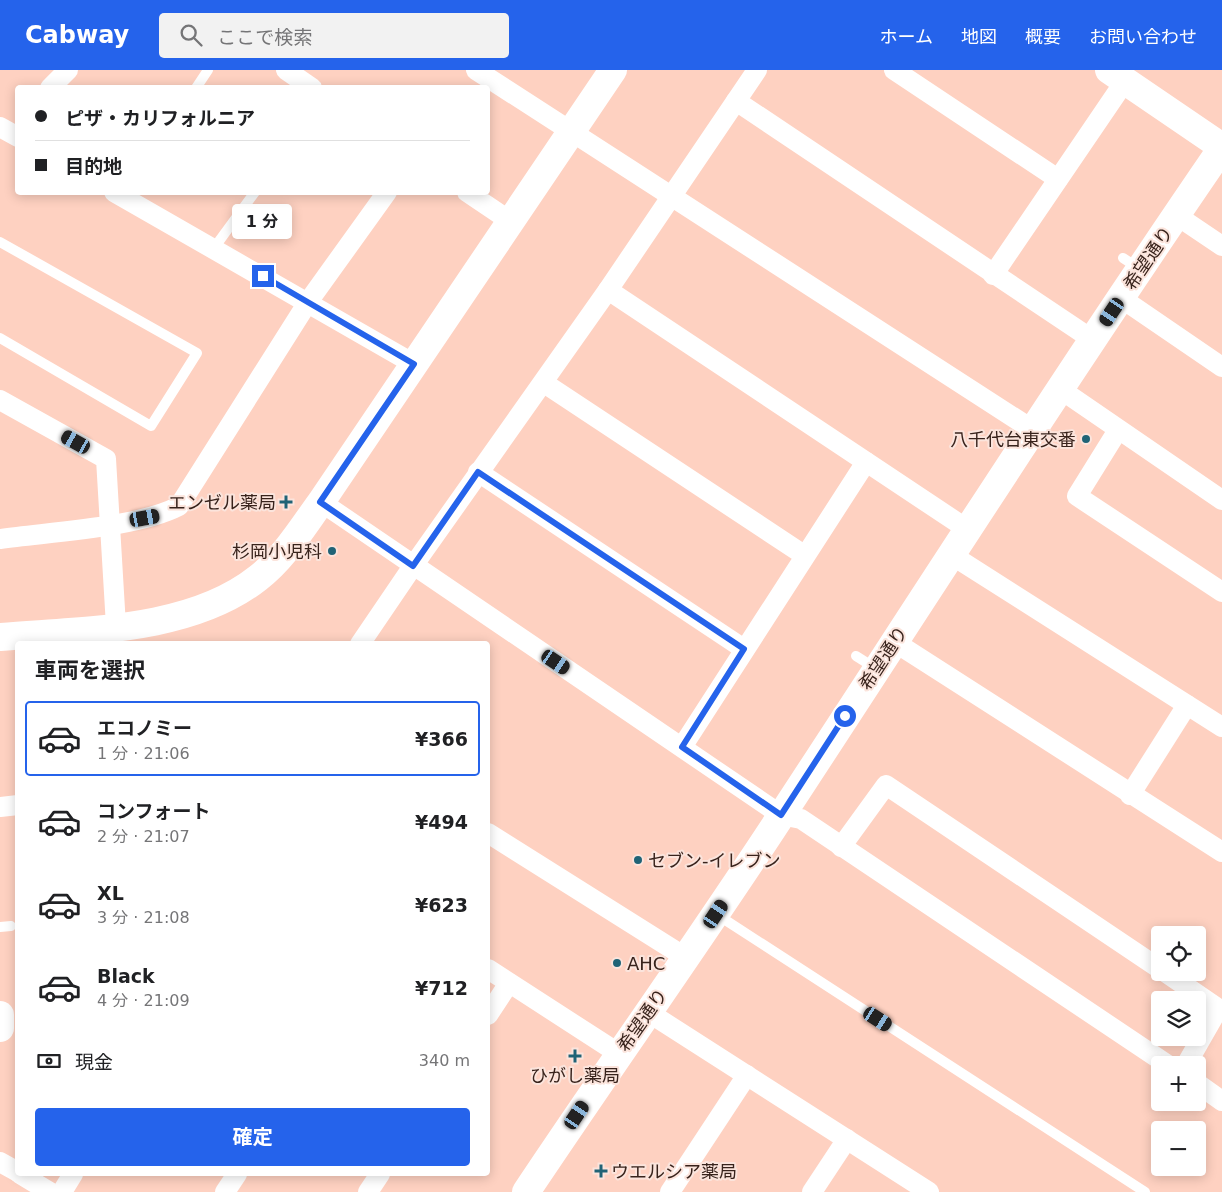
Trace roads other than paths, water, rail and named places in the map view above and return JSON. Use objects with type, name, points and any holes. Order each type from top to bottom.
[{"type":"street","points":[[53,85],[68,70]]},
{"type":"street","points":[[286,70],[308,85]]},
{"type":"street","points":[[476,70],[571,133],[607,149],[672,197],[698,208],[1033,430]]},
{"type":"street","points":[[362,641],[478,472],[505,429],[544,383],[672,197],[713,142],[736,101],[757,70]]},
{"type":"street","points":[[894,70],[1062,179]]},
{"type":"street","points":[[0,638],[87,637],[116,626],[174,618],[219,602],[259,578],[292,543],[327,486],[414,364],[571,133],[619,72]]},
{"type":"street","points":[[993,275],[1046,206],[1117,75],[1222,148]]},
{"type":"street","points":[[736,101],[942,247],[993,275],[1093,340]]},
{"type":"street","name":"希望通り","points":[[526,1192],[618,1053],[716,914],[781,815],[866,662],[893,641],[1121,298],[1132,263],[1176,215],[1222,148]]},
{"type":"street","points":[[121,195],[214,248],[277,290],[308,302],[414,364]]},
{"type":"street","points":[[0,539],[109,524],[163,514],[178,506],[229,434],[308,302],[385,195]]},
{"type":"street","points":[[471,195],[510,221]]},
{"type":"street","points":[[1176,215],[1222,246]]},
{"type":"street","points":[[608,290],[967,529]]},
{"type":"street","points":[[1121,298],[1222,367]]},
{"type":"street","points":[[544,383],[804,555]]},
{"type":"street","points":[[1060,389],[1222,500]]},
{"type":"street","points":[[0,400],[106,459],[116,626]]},
{"type":"street","points":[[1118,430],[1077,496],[1222,592]]},
{"type":"street","points":[[682,747],[804,555],[866,462]]},
{"type":"street","points":[[478,472],[744,649]]},
{"type":"street","points":[[327,486],[413,566],[781,815],[801,819],[1154,1056]]},
{"type":"street","points":[[950,554],[1222,727]]},
{"type":"street","points":[[893,641],[1130,795],[1222,852]]},
{"type":"street","points":[[1130,795],[1187,705]]},
{"type":"street","points":[[841,847],[886,786],[1151,963]]},
{"type":"street","points":[[0,807],[15,805]]},
{"type":"street","points":[[490,834],[686,957]]},
{"type":"street","points":[[490,970],[618,1053]]},
{"type":"street","points":[[1178,981],[1220,1010],[1192,1056]]},
{"type":"street","points":[[490,1012],[509,983]]},
{"type":"street","points":[[648,1012],[930,1192]]},
{"type":"street","points":[[0,1015],[0,1028]]},
{"type":"street","points":[[670,1192],[747,1075]]},
{"type":"street","points":[[1206,1090],[1222,1101]]},
{"type":"street","points":[[812,1192],[847,1139]]},
{"type":"street","points":[[0,1162],[15,1170]]},
{"type":"street","points":[[26,1176],[50,1192]]},
{"type":"street","points":[[62,1192],[72,1176]]},
{"type":"street","points":[[225,1192],[236,1176]]},
{"type":"street","points":[[368,1192],[379,1176]]},
{"type":"lane","points":[[198,85],[208,70]]},
{"type":"lane","points":[[214,248],[253,195]]},
{"type":"lane","points":[[0,242],[92,298],[197,353],[151,426],[0,338]]},
{"type":"lane","points":[[716,914],[925,1054],[1145,1192]]},
{"type":"place","name":"八千代台東交番","points":[[1086,439]]},
{"type":"place","name":"エンゼル薬局","points":[[286,502]]},
{"type":"place","name":"杉岡小児科","points":[[332,551]]},
{"type":"place","name":"セブン-イレブン","points":[[638,860]]},
{"type":"place","name":"AHC","points":[[617,963]]},
{"type":"place","name":"ひがし薬局","points":[[575,1056]]},
{"type":"place","name":"ウエルシア薬局","points":[[601,1171]]}]
